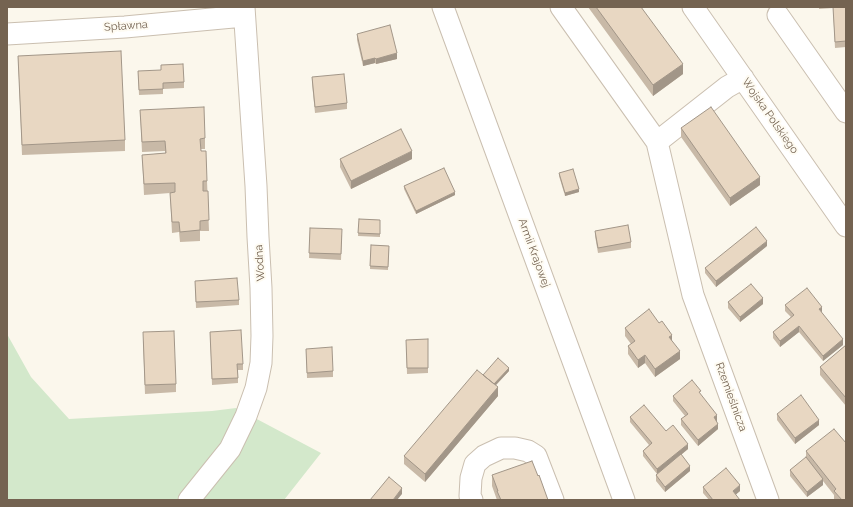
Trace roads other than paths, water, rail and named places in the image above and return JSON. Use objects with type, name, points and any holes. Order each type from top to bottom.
[{"type":"street","name":"Armii Krajowej","points":[[443,7],[624,500]]},
{"type":"street","points":[[561,7],[657,142],[727,87],[743,78]]},
{"type":"street","name":"Wojska Polskiego","points":[[693,7],[846,226]]},
{"type":"street","name":"Spławna","points":[[7,34],[125,26],[244,12]]},
{"type":"street","name":"Wodna","points":[[189,500],[230,449],[246,416],[256,388],[261,363],[261,288],[256,186],[244,12]]},
{"type":"street","points":[[778,15],[844,104]]},
{"type":"street","name":"Rzemieślnicza","points":[[657,142],[693,295],[768,500]]},
{"type":"street","points":[[472,500],[470,496],[471,478],[475,464],[484,456],[501,448],[515,448],[528,451],[536,456],[553,500]]}]
